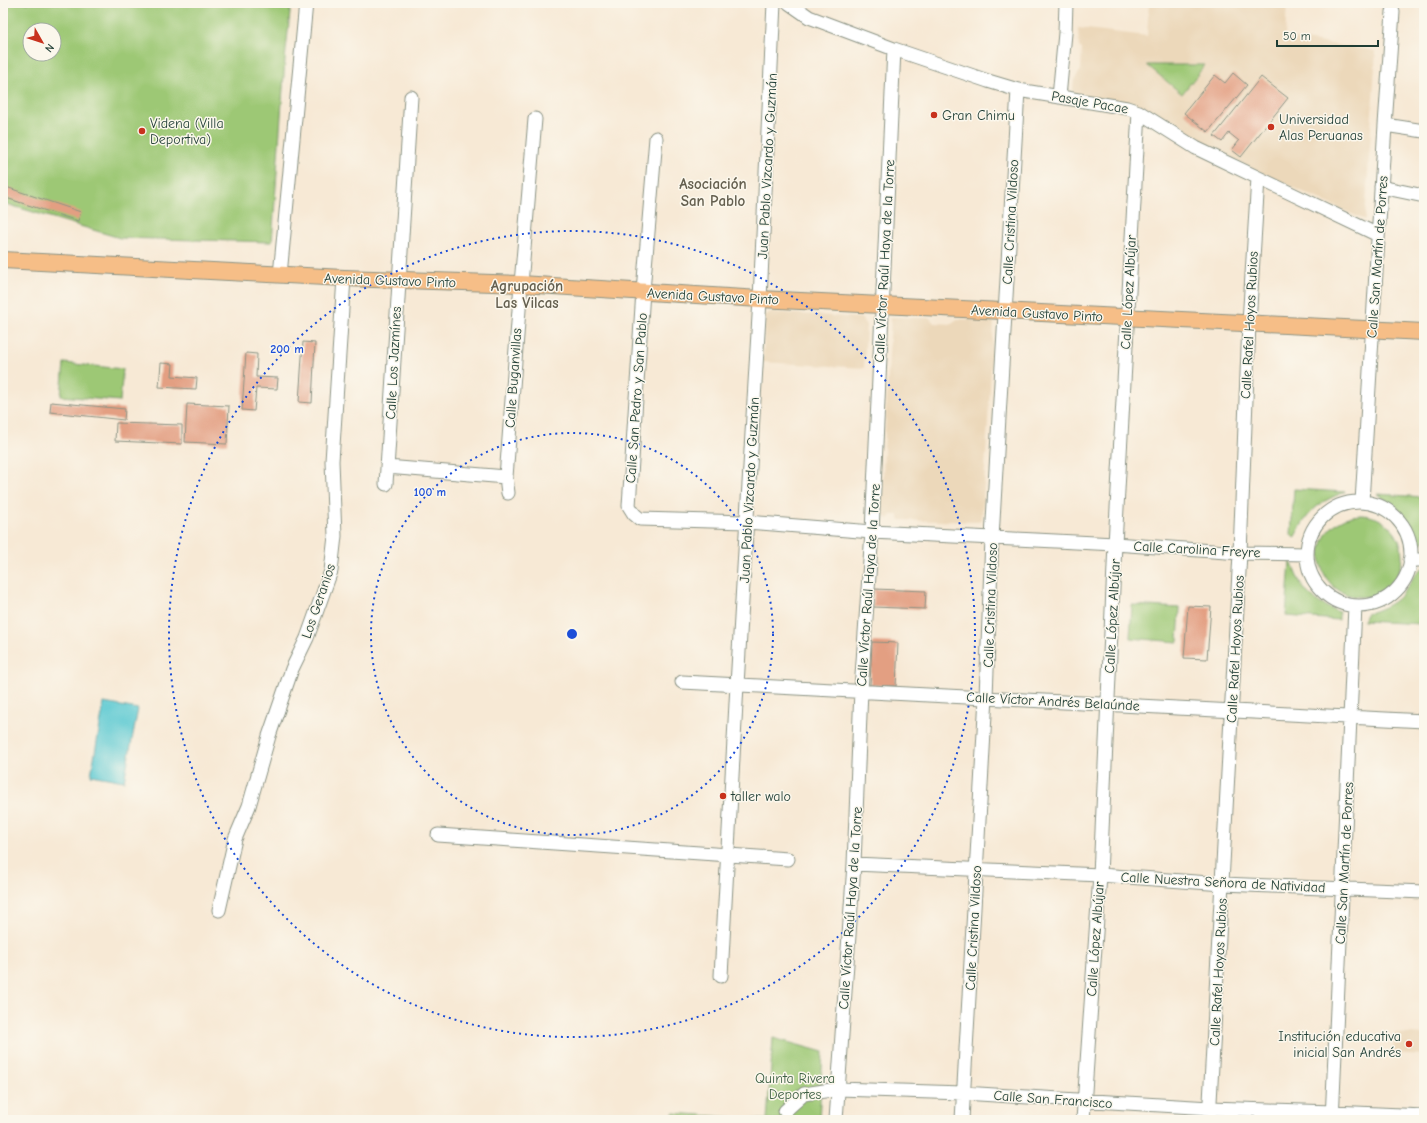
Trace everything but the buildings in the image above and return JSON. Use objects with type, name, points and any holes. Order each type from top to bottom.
[{"type":"main road","name":"Avenida Gustavo Pinto","points":[[3,260],[344,278],[520,284],[760,299],[1424,332]]},
{"type":"street","points":[[280,275],[306,3]]},
{"type":"street","name":"Juan Pablo Vizcardo y Guzmán","points":[[721,976],[760,299],[774,3]]},
{"type":"street","name":"Pasaje Pacae","points":[[788,3],[810,16],[894,49],[1018,90],[1128,108],[1139,112],[1196,148],[1378,235]]},
{"type":"street","points":[[1059,97],[1064,48],[1066,3]]},
{"type":"street","name":"Calle San Martín de Porres","points":[[1362,502],[1393,12]]},
{"type":"street","name":"Calle Víctor Raúl Haya de la Torre","points":[[836,1120],[854,864],[861,690],[872,532],[894,49]]},
{"type":"street","name":"Calle Cristina Vildoso","points":[[962,1120],[986,697],[992,538],[1018,90]]},
{"type":"street","name":"Calle Los Jazmínes","points":[[386,484],[411,97]]},
{"type":"street","name":"Calle López Albújar","points":[[1083,1120],[1100,875],[1115,544],[1139,112]]},
{"type":"street","name":"Calle Buganvillas","points":[[508,493],[506,477],[520,284],[535,119]]},
{"type":"street","points":[[1385,125],[1424,131]]},
{"type":"street","name":"Calle San Pedro y San Pablo","points":[[634,514],[630,506],[643,291],[656,138]]},
{"type":"street","name":"Calle Rafel Hoyos Rubios","points":[[1210,1114],[1240,553],[1249,323],[1258,178]]},
{"type":"street","points":[[1381,187],[1424,196]]},
{"type":"street","name":"Los Geranios","points":[[219,910],[235,839],[249,806],[269,736],[292,669],[306,638],[331,571],[335,536],[332,462],[344,278]]},
{"type":"street","points":[[387,466],[506,477]]},
{"type":"street","points":[[1352,502],[1362,502],[1383,508],[1399,521],[1409,539],[1411,549],[1408,570],[1404,580],[1391,595],[1374,604],[1355,606],[1337,601],[1322,590],[1311,574],[1307,554],[1312,533],[1324,516],[1342,505],[1352,502]]},
{"type":"street","name":"Calle Carolina Freyre","points":[[634,514],[640,519],[747,522],[872,532],[1115,544],[1240,553],[1307,554]]},
{"type":"street","points":[[1410,560],[1424,560]]},
{"type":"street","name":"Calle San Martín de Porres","points":[[1332,1116],[1355,606]]},
{"type":"street","name":"Calle Víctor Andrés Belaúnde","points":[[682,682],[1424,720]]},
{"type":"street","points":[[438,835],[788,859]]},
{"type":"street","name":"Calle Nuestra Señora de Natividad","points":[[854,864],[1100,875],[1223,884],[1424,892]]},
{"type":"street","name":"Calle San Francisco","points":[[785,1111],[804,1094],[838,1089],[963,1093],[1084,1101],[1210,1114],[1424,1116]]},
{"type":"shaded area","name":"Universidad Alas Peruanas","points":[[1149,3],[1287,3],[1285,37],[1376,51],[1365,220],[1198,144],[1146,109],[1072,95],[1074,80],[1081,70],[1082,49],[1079,47],[1078,28],[1147,36]]},
{"type":"shaded area","points":[[770,312],[861,318],[866,325],[864,368],[763,362],[765,316]]},
{"type":"shaded area","points":[[891,317],[930,318],[934,323],[952,324],[957,319],[994,321],[982,519],[978,522],[900,520],[898,515],[891,515],[888,519],[881,514]]},
{"type":"shaded area","name":"Institución educativa inicial San Andrés","points":[[1395,1033],[1424,1035],[1424,1055],[1393,1053]]},
{"type":"green space","name":"Videna (Villa Deportiva)","points":[[3,3],[291,3],[285,60],[272,242],[120,238],[3,203]]},
{"type":"green space","points":[[1147,65],[1205,65],[1182,94]]},
{"type":"green space","points":[[64,363],[123,369],[120,401],[61,396]]},
{"type":"green space","points":[[1294,489],[1345,492],[1327,500],[1314,509],[1304,521],[1294,538],[1291,534]]},
{"type":"green space","points":[[1377,494],[1424,497],[1424,542],[1417,543],[1408,519],[1392,504]]},
{"type":"green space","points":[[1353,515],[1369,515],[1384,521],[1396,533],[1402,548],[1402,564],[1396,579],[1384,591],[1369,597],[1353,597],[1338,591],[1326,579],[1320,564],[1320,548],[1326,533],[1338,521]]},
{"type":"green space","points":[[1290,560],[1302,586],[1306,591],[1321,604],[1339,612],[1339,620],[1286,616]]},
{"type":"green space","points":[[1424,567],[1421,624],[1363,621],[1366,614],[1385,607],[1398,599],[1417,572]]},
{"type":"green space","points":[[1132,605],[1180,608],[1178,642],[1130,638]]},
{"type":"green space","name":"Quinta Rivera Deportes","points":[[773,1038],[823,1052],[819,1120],[767,1120]]},
{"type":"green space","name":"Quinta Rivera Deportes","points":[[673,1113],[766,1120],[672,1120]]},
{"type":"water","points":[[104,703],[138,709],[124,781],[91,775]]},
{"type":"place","name":"Gran Chimu","points":[[934,115]]},
{"type":"place","name":"Universidad Alas Peruanas","points":[[1271,127]]},
{"type":"place","name":"Videna (Villa Deportiva)","points":[[142,131]]},
{"type":"place","name":"taller walo","points":[[723,796]]},
{"type":"place","name":"Institución educativa inicial San Andrés","points":[[1409,1044]]},
{"type":"district","name":"Asociación San Pablo","points":[[713,192]]},
{"type":"district","name":"Agrupación Las Vilcas","points":[[527,294]]}]
